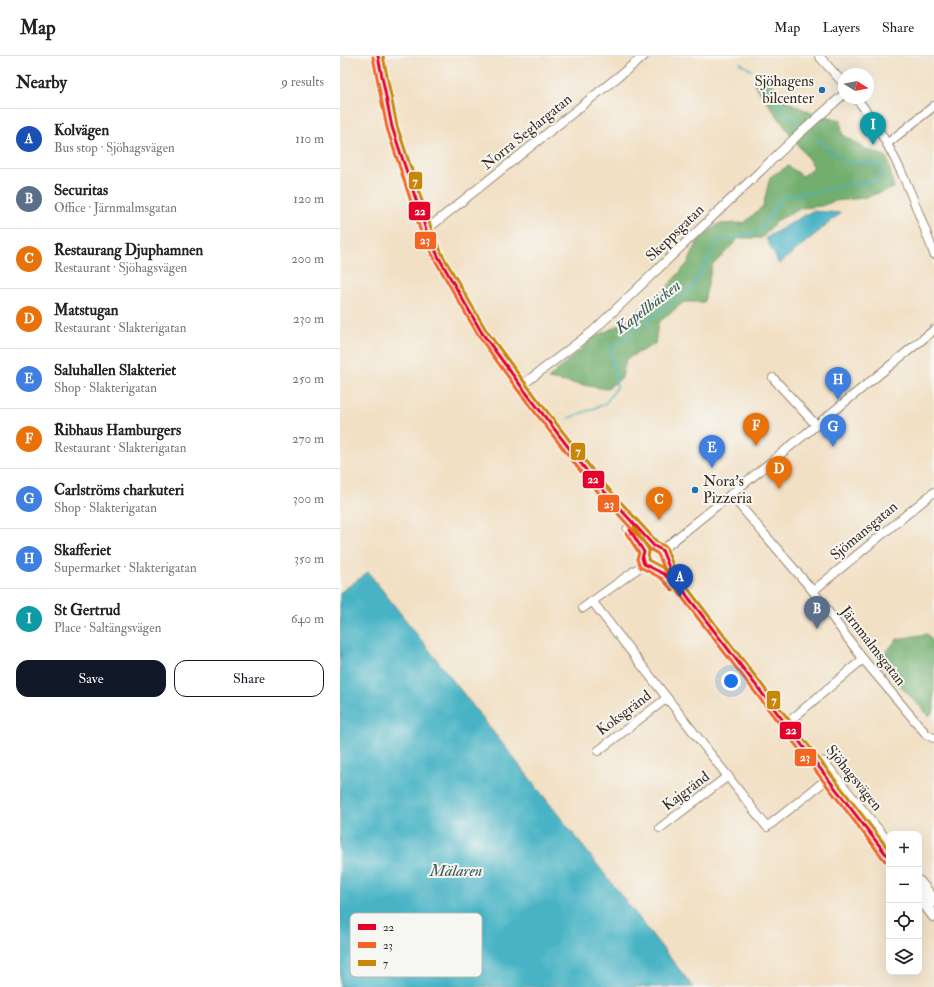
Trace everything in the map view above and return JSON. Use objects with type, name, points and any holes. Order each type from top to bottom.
[{"type":"main road","name":"Sjöhagsvägen","points":[[378,56],[392,127],[426,230],[439,258],[482,334],[593,479],[661,552],[670,570],[688,597],[790,728],[806,744],[886,854]]},
{"type":"main road","name":"Sjöhagsvägen","points":[[593,479],[640,542],[644,552],[642,558],[649,567],[664,574],[688,597]]},
{"type":"main road","points":[[644,552],[648,548],[661,552],[661,566],[649,567]]},
{"type":"main road","name":"Sjöhagsvägen","points":[[830,777],[886,842]]},
{"type":"main road","points":[[922,886],[934,901]]},
{"type":"main road","points":[[922,900],[934,916]]},
{"type":"street","name":"Norra Seglargatan","points":[[426,230],[644,56]]},
{"type":"street","points":[[819,56],[838,77]]},
{"type":"street","name":"Skeppsgatan","points":[[521,386],[593,331],[797,136],[838,99]]},
{"type":"street","points":[[861,104],[888,143],[934,254]]},
{"type":"street","points":[[888,143],[934,106]]},
{"type":"street","points":[[661,552],[934,330]]},
{"type":"street","points":[[772,378],[816,426]]},
{"type":"street","name":"Sjömansgatan","points":[[813,591],[934,492]]},
{"type":"street","name":"Järnmalmsgatan","points":[[731,495],[813,591],[863,659],[927,735],[934,738]]},
{"type":"street","points":[[583,608],[649,567]]},
{"type":"street","points":[[592,601],[767,827],[830,777]]},
{"type":"street","points":[[790,728],[863,659]]},
{"type":"street","name":"Koksgränd","points":[[598,751],[667,698]]},
{"type":"street","name":"Kajgränd","points":[[660,828],[728,776]]},
{"type":"green space","points":[[764,73],[783,99],[805,110],[841,120],[842,134],[864,148],[887,157],[894,188],[863,198],[835,201],[821,206],[802,208],[776,221],[762,238],[739,238],[712,266],[704,302],[684,302],[658,323],[655,344],[626,359],[622,378],[606,389],[548,379],[593,338],[625,322],[660,295],[688,263],[698,241],[718,224],[744,223],[763,206],[770,177],[788,166],[803,176],[814,167],[754,84]]},
{"type":"green space","points":[[927,634],[934,643],[934,710],[929,716],[878,662],[897,639]]},
{"type":"water","points":[[812,211],[841,213],[779,264],[766,238]]},
{"type":"water","name":"Mälaren","points":[[368,572],[693,987],[340,987],[340,593]]},
{"type":"waterway","points":[[740,63],[751,70]]},
{"type":"waterway","points":[[762,83],[774,101],[799,124]]},
{"type":"waterway","name":"Kapellbäcken","points":[[569,418],[605,404],[617,387],[610,349],[691,289],[718,242],[760,231],[782,197],[879,180],[882,166],[842,160],[817,140]]},
{"type":"transit line","name":"22","points":[[378,56],[392,127],[426,230],[439,258],[482,333],[593,479],[654,546],[662,550],[670,570],[688,597],[886,854]]},
{"type":"transit line","name":"7","points":[[383,56],[397,126],[431,228],[443,256],[486,330],[597,476],[657,542],[666,547],[674,568],[692,594],[886,846]]},
{"type":"transit line","name":"23","points":[[373,57],[387,128],[421,232],[435,260],[478,335],[517,389],[589,482],[650,549],[658,554],[666,572],[684,600],[885,861]]},
{"type":"transit line","name":"7","points":[[634,527],[649,550],[648,560],[667,570],[681,583]]},
{"type":"transit line","name":"22","points":[[630,530],[644,552],[642,558],[644,564],[664,574],[677,587]]},
{"type":"transit line","name":"23","points":[[626,533],[639,553],[637,559],[640,567],[661,578],[673,591]]},
{"type":"place","name":"Sjöhagens bilcenter","points":[[822,90]]},
{"type":"place","name":"St Gertrud","points":[[873,145]]},
{"type":"place","name":"Skafferiet","points":[[838,400]]},
{"type":"place","name":"Ribhaus Hamburgers","points":[[756,446]]},
{"type":"place","name":"Carlströms charkuteri","points":[[833,447]]},
{"type":"place","name":"Saluhallen Slakteriet","points":[[712,468]]},
{"type":"place","name":"Matstugan","points":[[779,489]]},
{"type":"place","name":"Nora's Pizzeria","points":[[695,490]]},
{"type":"place","name":"Restaurang Djuphamnen","points":[[659,520]]},
{"type":"place","name":"Kolvägen","points":[[680,597]]},
{"type":"place","name":"Securitas","points":[[817,629]]}]
